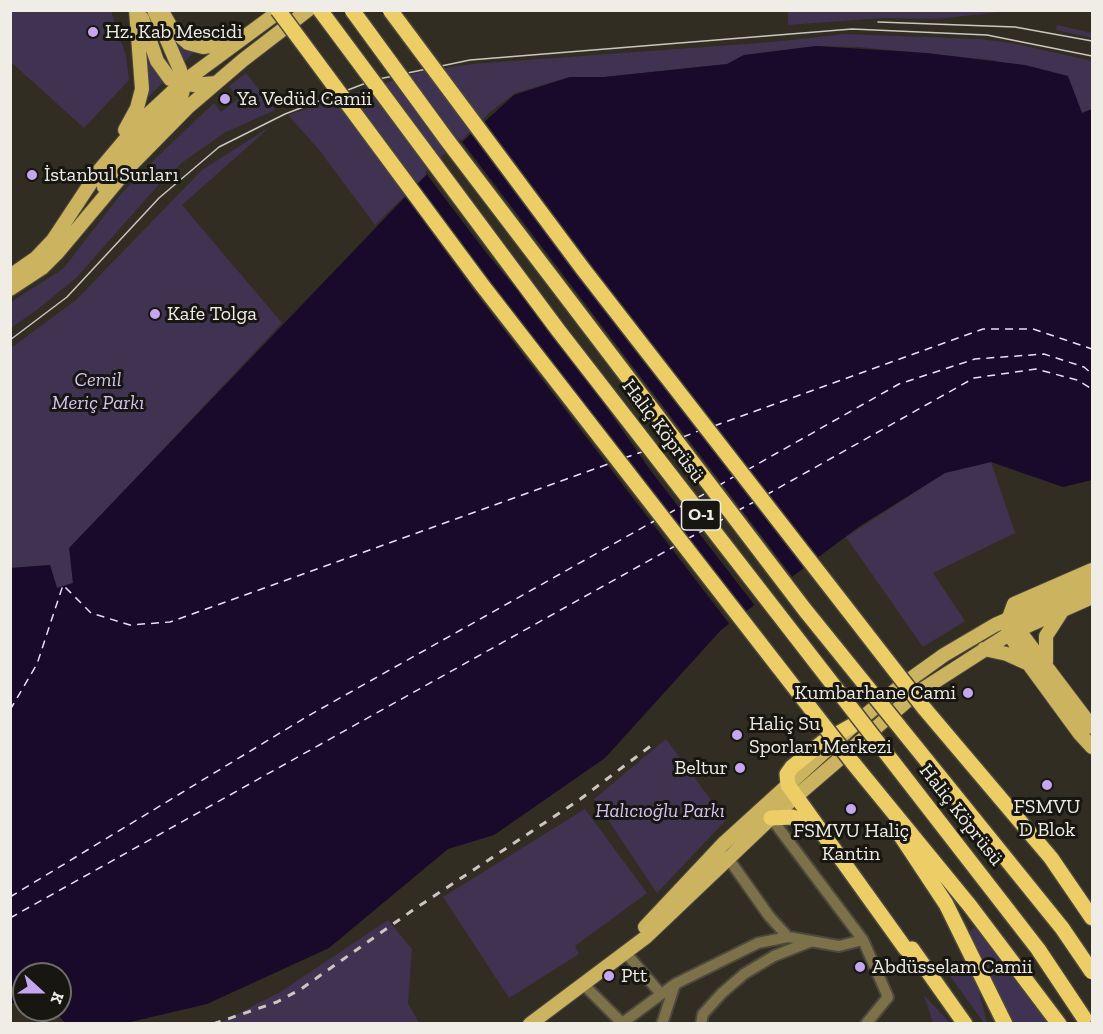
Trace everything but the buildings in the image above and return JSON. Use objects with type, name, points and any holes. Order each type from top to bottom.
[{"type":"highway","points":[[279,10],[482,285],[853,763],[970,906],[1059,1023]]},
{"type":"highway","name":"Haliç Köprüsü","points":[[320,10],[558,330],[1038,949],[1087,1021]]},
{"type":"highway","name":"Haliç Köprüsü","points":[[352,10],[447,140],[805,610],[1062,928],[1092,972]]},
{"type":"highway","points":[[390,10],[583,269],[884,660],[1051,858],[1092,902]]},
{"type":"highway","points":[[855,724],[822,742],[787,774],[821,829],[905,948],[916,958]]},
{"type":"highway","points":[[853,763],[865,786],[946,904],[1005,1023]]},
{"type":"highway","points":[[796,790],[965,1023]]},
{"type":"highway","points":[[771,818],[793,817],[814,824],[821,829]]},
{"type":"highway","points":[[1051,858],[1092,918]]},
{"type":"main road","points":[[138,10],[161,68],[170,79],[202,86],[216,83]]},
{"type":"main road","points":[[10,276],[49,245],[116,149],[137,108],[142,89],[138,10]]},
{"type":"main road","points":[[96,205],[105,184],[122,159],[181,97],[180,70],[154,10]]},
{"type":"main road","points":[[162,10],[177,35],[194,46],[221,45],[242,39]]},
{"type":"main road","points":[[116,149],[182,83],[279,10]]},
{"type":"main road","points":[[10,289],[42,268],[72,238],[96,205],[138,158],[216,83],[308,10]]},
{"type":"main road","points":[[1092,570],[1014,604],[1012,627],[1028,663],[1092,747]]},
{"type":"main road","points":[[625,952],[696,871],[914,694],[984,649],[1012,627],[1092,582]]},
{"type":"main road","points":[[855,724],[944,655],[1092,597]]},
{"type":"main road","points":[[1046,664],[1046,636],[1065,608]]},
{"type":"main road","points":[[1012,627],[1046,664],[1092,727]]},
{"type":"main road","points":[[984,649],[1007,654],[1028,663]]},
{"type":"main road","points":[[530,1023],[646,938],[771,818],[796,790]]},
{"type":"street","points":[[771,818],[863,940],[888,998],[866,1023]]},
{"type":"street","points":[[728,858],[769,916],[788,938]]},
{"type":"street","points":[[583,984],[621,1023],[675,984],[759,944],[788,938],[839,946],[863,940]]},
{"type":"street","points":[[700,1023],[703,1014],[744,974],[774,956],[812,941]]},
{"type":"street","points":[[625,952],[661,994]]},
{"type":"street","points":[[662,1023],[675,984]]},
{"type":"green space","points":[[10,11],[111,11],[126,56],[129,80],[84,128],[11,62]]},
{"type":"green space","points":[[788,11],[1008,11],[937,19],[883,18],[788,25]]},
{"type":"green space","points":[[1057,25],[1092,33],[1092,38],[1056,30]]},
{"type":"green space","points":[[844,34],[979,39],[1011,43],[1092,61],[1092,109],[1082,113],[1067,76],[992,60],[859,47],[816,46],[744,55],[727,64],[604,77],[570,77],[515,93],[490,112],[375,225],[320,151],[288,115],[419,72],[472,64],[773,42]]},
{"type":"green space","points":[[173,39],[195,51],[183,64]]},
{"type":"green space","points":[[145,50],[150,64],[163,82],[147,99]]},
{"type":"green space","name":"Cemil Meriç Parkı","points":[[246,73],[275,110],[224,133],[183,162],[162,181],[76,278],[11,328],[11,302],[63,269],[121,194],[214,103],[221,112],[238,99],[229,86]]},
{"type":"green space","name":"Cemil Meriç Parkı","points":[[271,126],[182,205],[282,323],[70,548],[73,583],[57,588],[50,565],[11,568],[11,348],[76,300],[202,170]]},
{"type":"green space","points":[[991,462],[1015,533],[933,573],[965,621],[923,647],[846,537],[945,473]]},
{"type":"green space","name":"Halıcıoğlu Parkı","points":[[666,739],[726,820],[657,893],[594,799]]},
{"type":"green space","points":[[585,809],[647,893],[575,946],[579,954],[509,998],[443,897]]},
{"type":"green space","points":[[388,920],[412,949],[408,1003],[419,1023],[220,1023],[282,991]]},
{"type":"green space","points":[[974,927],[1048,1023],[1014,1023],[968,934]]},
{"type":"green space","points":[[968,961],[977,984],[987,1023],[984,1023],[950,976]]},
{"type":"green space","points":[[924,995],[950,1023],[933,1023]]},
{"type":"shaded area","points":[[816,46],[927,53],[1025,65],[1068,76],[1082,113],[1092,109],[1092,480],[1063,487],[991,462],[945,473],[860,526],[721,630],[605,758],[494,835],[448,849],[329,948],[207,1004],[126,1023],[65,1023],[72,1022],[72,962],[12,962],[11,1004],[11,568],[50,565],[57,588],[73,583],[69,548],[431,170],[514,95],[570,77],[604,77],[727,64],[744,55]]},
{"type":"pier","points":[[460,139],[794,579],[756,607],[651,471],[554,333],[488,255],[425,172]]},
{"type":"pier","points":[[415,183],[746,615],[731,626],[472,288],[404,194]]},
{"type":"ferry route","points":[[714,426],[983,329],[1033,329],[1092,349]]},
{"type":"ferry route","points":[[747,470],[899,384],[975,359],[1044,354],[1084,367],[1092,374]]},
{"type":"ferry route","points":[[766,495],[974,378],[1036,369],[1077,380],[1092,389]]},
{"type":"ferry route","points":[[683,437],[701,430]]},
{"type":"ferry route","points":[[658,446],[667,443]]},
{"type":"ferry route","points":[[624,458],[645,451]]},
{"type":"ferry route","points":[[10,710],[37,664],[63,585],[91,613],[130,625],[170,622],[611,463]]},
{"type":"ferry route","points":[[718,486],[735,476]]},
{"type":"ferry route","points":[[697,498],[706,493]]},
{"type":"ferry route","points":[[737,511],[754,502]]},
{"type":"ferry route","points":[[668,514],[685,504]]},
{"type":"ferry route","points":[[716,523],[725,518]]},
{"type":"ferry route","points":[[10,897],[308,716],[656,520]]},
{"type":"ferry route","points":[[687,539],[704,530]]},
{"type":"ferry route","points":[[10,918],[675,546]]},
{"type":"tram line","points":[[878,22],[1015,27],[1092,41]]},
{"type":"tram line","points":[[10,340],[67,297],[159,198],[219,147],[285,114],[374,80],[470,60],[852,29],[987,35],[1092,56]]},
{"type":"railway","points":[[213,1024],[277,1002],[301,989],[413,910],[579,800],[656,742]]},
{"type":"place","name":"Hz. Kab Mescidi","points":[[93,32]]},
{"type":"place","name":"Ya Vedüd Camii","points":[[225,99]]},
{"type":"place","name":"İstanbul Surları","points":[[32,175]]},
{"type":"place","name":"Kafe Tolga","points":[[155,314]]},
{"type":"place","name":"Kumbarhane Cami","points":[[968,693]]},
{"type":"place","name":"Haliç Su Sporları Merkezi","points":[[737,735]]},
{"type":"place","name":"Beltur","points":[[740,768]]},
{"type":"place","name":"FSMVU D Blok","points":[[1047,785]]},
{"type":"place","name":"FSMVU Haliç Kantin","points":[[851,809]]},
{"type":"place","name":"Abdüsselam Camii","points":[[860,967]]},
{"type":"place","name":"Ptt","points":[[609,976]]}]
